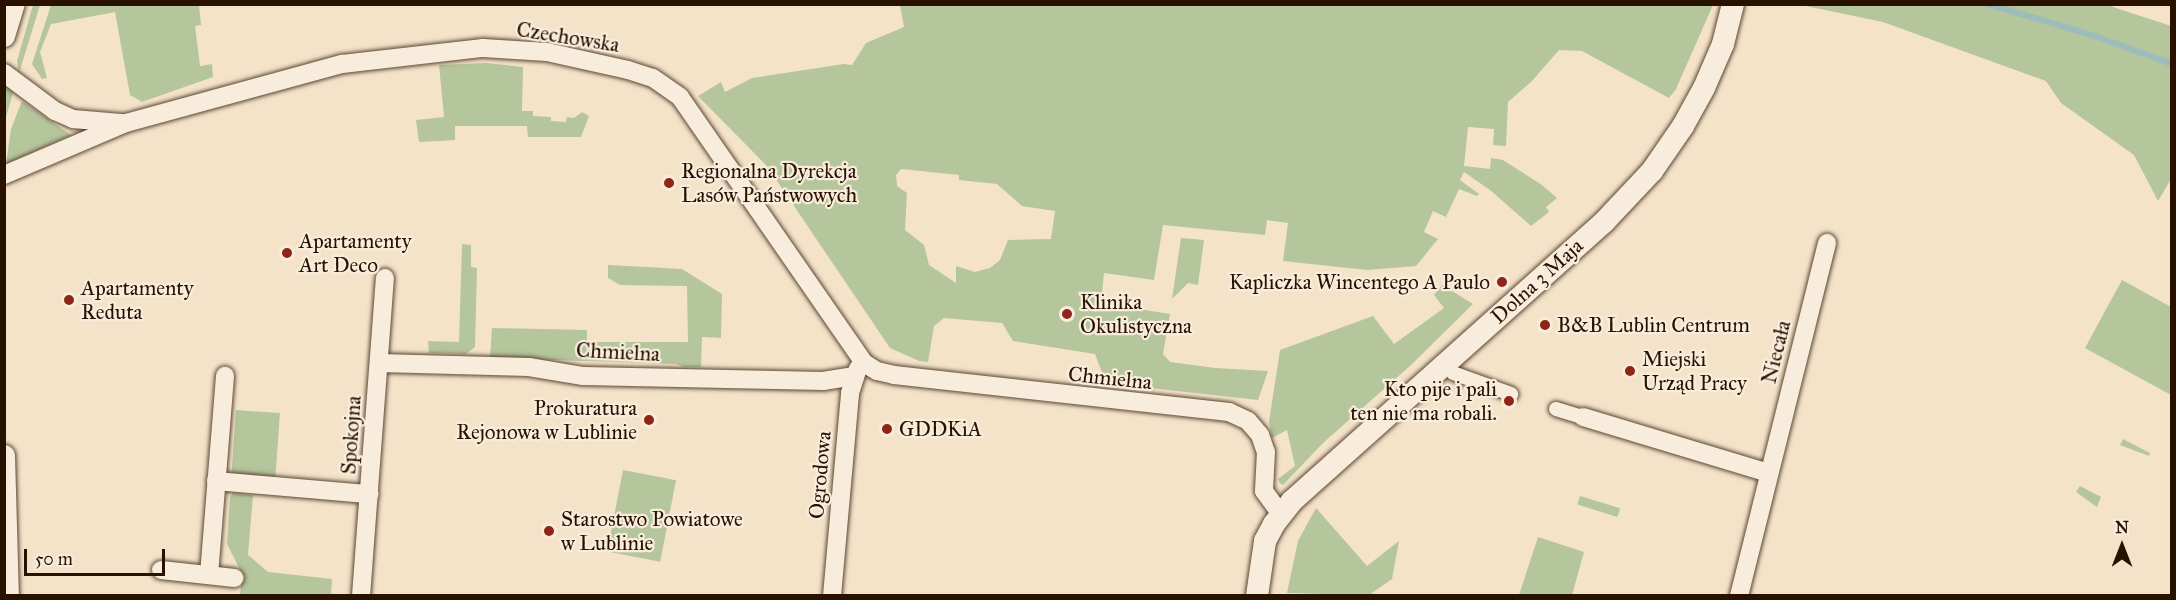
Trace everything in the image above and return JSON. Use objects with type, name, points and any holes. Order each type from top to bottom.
[{"type":"street","points":[[4,36],[14,4]]},
{"type":"street","name":"Dolna 3 Maja","points":[[1257,596],[1265,541],[1281,514],[1344,452],[1586,238],[1635,190],[1672,144],[1704,88],[1723,44],[1733,4]]},
{"type":"street","name":"Czechowska","points":[[4,175],[126,123],[342,64],[483,48],[521,49],[628,69],[653,78],[680,97],[859,370]]},
{"type":"street","name":"Czechowska","points":[[4,73],[55,111],[73,119],[126,123]]},
{"type":"street","name":"Niecała","points":[[1739,596],[1827,243]]},
{"type":"street","name":"Spokojna","points":[[361,596],[385,278]]},
{"type":"street","name":"Chmielna","points":[[379,363],[529,367],[583,376],[823,381],[859,370],[877,371],[894,375],[1229,412],[1248,421],[1260,435],[1266,452],[1264,491],[1281,514]]},
{"type":"street","name":"Ogrodowa","points":[[832,596],[848,411],[859,370]]},
{"type":"street","points":[[1453,373],[1511,394]]},
{"type":"street","points":[[209,575],[225,376]]},
{"type":"street","points":[[1556,410],[1769,473]]},
{"type":"street","points":[[4,456],[8,596]]},
{"type":"street","points":[[216,481],[369,494]]},
{"type":"street","points":[[161,570],[235,578]]},
{"type":"green space","points":[[900,4],[1713,5],[1676,89],[1669,98],[1582,51],[1559,50],[1532,81],[1508,102],[1506,146],[1493,145],[1494,129],[1468,127],[1464,166],[1490,169],[1491,158],[1503,160],[1542,185],[1557,198],[1546,207],[1549,212],[1531,226],[1490,190],[1464,172],[1460,180],[1479,194],[1477,196],[1459,189],[1446,217],[1433,211],[1424,232],[1438,239],[1416,266],[1367,270],[1283,261],[1288,223],[1267,220],[1265,235],[1163,225],[1154,280],[1104,273],[1101,303],[1170,314],[1163,354],[1170,362],[1215,368],[1268,371],[1258,400],[1106,383],[1095,354],[1013,341],[1002,323],[944,318],[934,326],[928,362],[919,361],[890,348],[767,166],[698,96],[721,82],[725,92],[752,78],[844,64],[852,65],[866,43],[904,27]],"holes":[[[901,169],[959,175],[959,180],[997,184],[1022,206],[1055,211],[1051,239],[1008,240],[1000,260],[990,268],[975,272],[956,266],[956,283],[929,265],[924,245],[905,230],[907,193],[897,186],[896,175]]]},
{"type":"green space","points":[[33,5],[40,5],[19,73],[17,61]]},
{"type":"green space","points":[[51,5],[199,5],[201,25],[195,26],[200,66],[212,64],[213,77],[142,102],[130,95],[115,12],[51,24],[40,52],[47,78],[42,79],[32,64]]},
{"type":"green space","points":[[1801,5],[2107,5],[2171,26],[2171,179],[2158,201],[2134,155],[2061,103],[2046,81],[1883,22]]},
{"type":"green space","points":[[486,63],[523,67],[522,111],[533,111],[533,116],[551,117],[551,121],[566,122],[567,117],[574,118],[582,112],[589,116],[581,137],[528,137],[527,126],[455,126],[455,140],[419,142],[416,120],[444,117],[439,65]]},
{"type":"green space","points":[[5,84],[13,93],[5,120]]},
{"type":"green space","points":[[22,101],[71,135],[6,164],[11,129]]},
{"type":"green space","points":[[1181,238],[1204,240],[1198,285],[1188,283],[1172,299]]},
{"type":"green space","points":[[462,244],[471,245],[471,267],[477,268],[475,347],[466,354],[429,353],[428,341],[459,342]]},
{"type":"green space","points":[[608,265],[682,269],[722,294],[721,338],[702,337],[701,367],[684,367],[676,364],[490,358],[492,328],[587,330],[587,342],[688,342],[687,286],[620,285],[608,278]]},
{"type":"green space","points":[[2122,280],[2171,307],[2171,395],[2085,348]]},
{"type":"green space","points":[[1442,285],[1473,304],[1411,365],[1323,443],[1283,485],[1280,483],[1278,479],[1295,466],[1287,430],[1272,438],[1269,422],[1280,350],[1373,316],[1394,344],[1444,308],[1434,295]]},
{"type":"green space","points":[[236,410],[280,413],[275,477],[232,474]]},
{"type":"green space","points":[[2123,439],[2150,453],[2149,456],[2120,445]]},
{"type":"green space","points":[[623,470],[676,480],[660,562],[607,551]]},
{"type":"green space","points":[[2080,486],[2101,497],[2097,507],[2076,492]]},
{"type":"green space","points":[[233,493],[253,495],[248,555],[268,572],[332,579],[331,595],[240,595],[242,574],[227,544],[230,497]]},
{"type":"green space","points":[[1580,496],[1620,508],[1618,517],[1577,505]]},
{"type":"green space","points":[[1316,508],[1367,566],[1399,541],[1392,579],[1369,595],[1287,593],[1298,541]]},
{"type":"green space","points":[[1538,537],[1584,552],[1572,595],[1519,595]]},
{"type":"waterway","points":[[1987,4],[2092,35],[2172,64]]},
{"type":"place","name":"Regionalna Dyrekcja Lasów Państwowych","points":[[669,183]]},
{"type":"place","name":"Apartamenty Art Deco","points":[[287,253]]},
{"type":"place","name":"Kapliczka Wincentego A Paulo","points":[[1502,282]]},
{"type":"place","name":"Apartamenty Reduta","points":[[69,300]]},
{"type":"place","name":"Klinika Okulistyczna","points":[[1067,314]]},
{"type":"place","name":"B&B Lublin Centrum","points":[[1545,325]]},
{"type":"place","name":"Miejski Urząd Pracy","points":[[1630,371]]},
{"type":"place","name":"Kto pije i pali ten nie ma robali.","points":[[1509,401]]},
{"type":"place","name":"Prokuratura Rejonowa w Lublinie","points":[[649,420]]},
{"type":"place","name":"GDDKiA","points":[[887,429]]},
{"type":"place","name":"Starostwo Powiatowe w Lublinie","points":[[549,531]]}]
